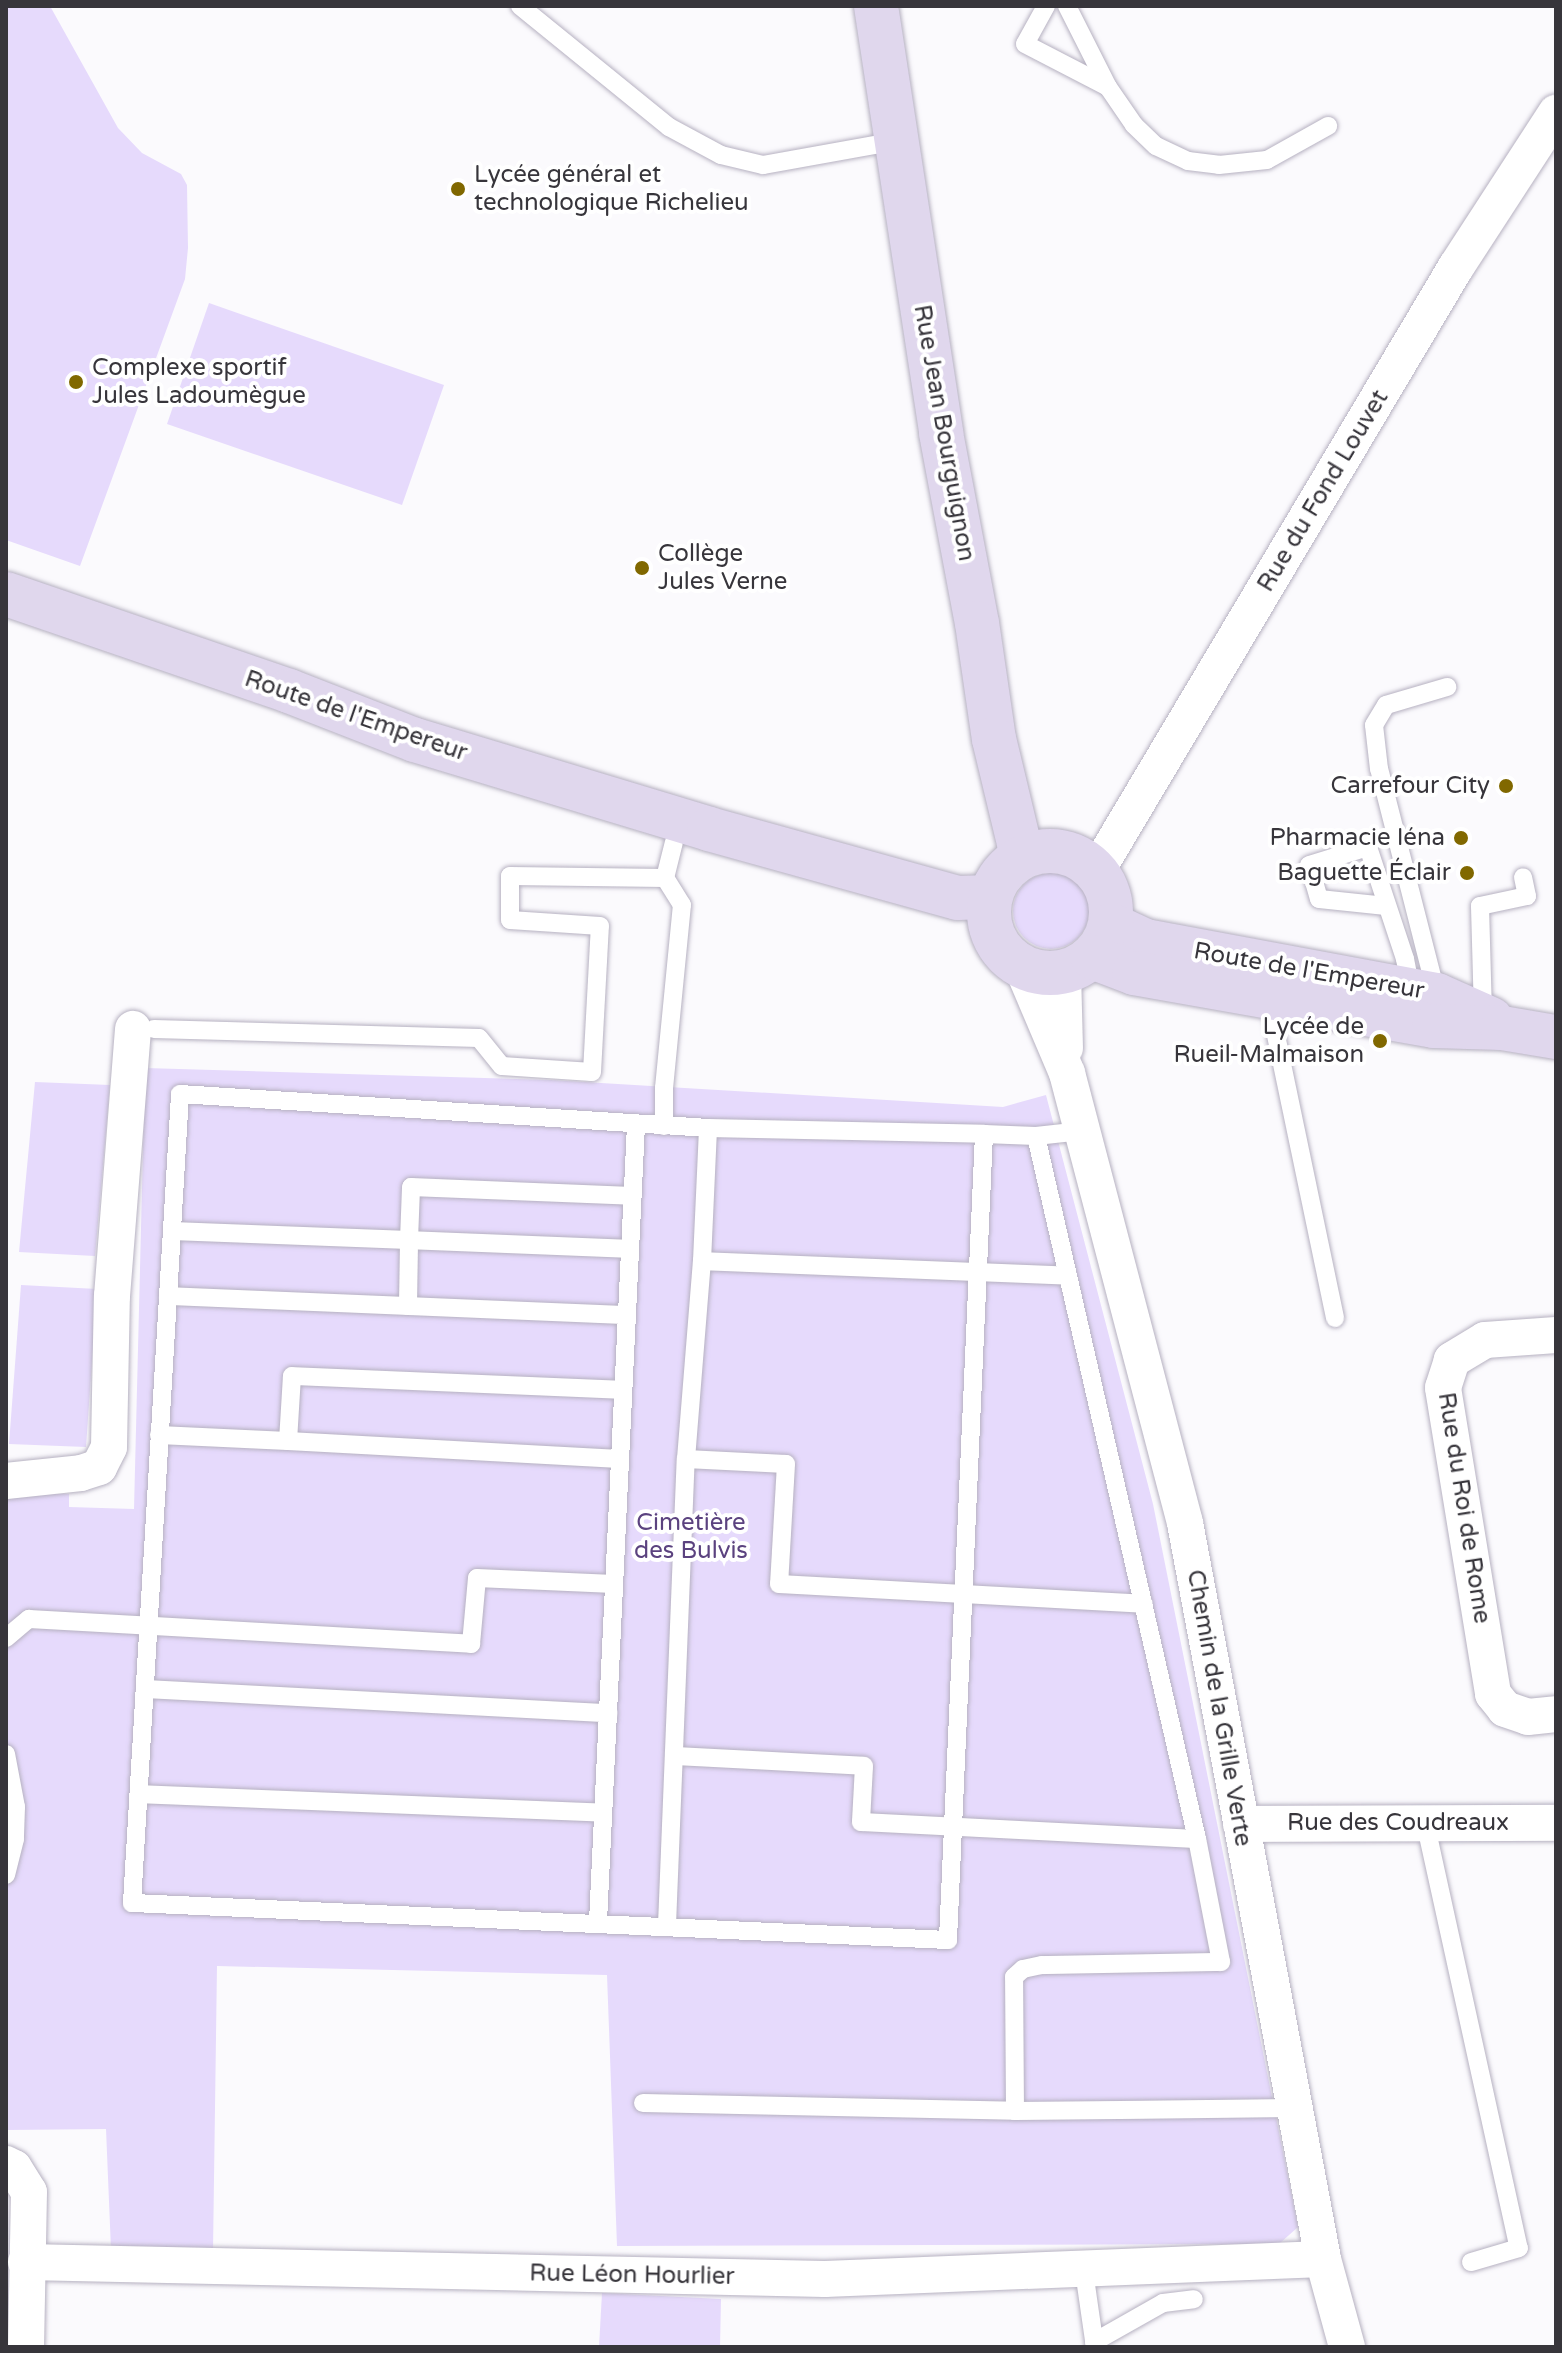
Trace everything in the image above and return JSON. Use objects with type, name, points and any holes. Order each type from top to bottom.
[{"type":"main road","name":"Rue Jean Bourguignon","points":[[876,6],[941,433],[977,623],[994,739],[1019,843],[1026,855]]},
{"type":"main road","name":"Route de l'Empereur","points":[[6,594],[289,691],[415,740],[692,836],[958,898],[1045,942],[1134,973],[1434,1026],[1492,1021]]},
{"type":"main road","points":[[1045,851],[1064,853],[1081,860],[1096,872],[1106,888],[1045,942],[1010,865],[1026,855],[1045,851]]},
{"type":"main road","name":"Route de l'Empereur","points":[[1045,942],[1145,941],[1424,992],[1492,1021],[1556,1037]]},
{"type":"street","name":"Rue du Fond Louvet","points":[[1096,872],[1456,267],[1546,153],[1556,113]]},
{"type":"street","name":"Chemin de la Grille Verte","points":[[1045,942],[1067,1073],[1185,1523],[1323,2259],[1347,2347]]},
{"type":"street","points":[[6,1481],[81,1473],[99,1467],[109,1447],[112,1296],[144,1029]]},
{"type":"street","name":"Rue du Roi de Rome","points":[[1556,1335],[1485,1340],[1452,1360],[1443,1388],[1493,1694],[1505,1709],[1528,1717],[1556,1714]]},
{"type":"street","name":"Rue des Coudreaux","points":[[1241,1824],[1556,1823]]},
{"type":"street","points":[[6,2164],[14,2168],[29,2192],[26,2347]]},
{"type":"street","name":"Rue Léon Hourlier","points":[[26,2262],[825,2279],[1323,2259]]},
{"type":"lane","points":[[520,6],[669,127],[721,155],[763,165],[897,141]]},
{"type":"lane","points":[[1046,6],[1025,44],[1108,87]]},
{"type":"lane","points":[[1067,6],[1108,87],[1134,125],[1156,146],[1188,161],[1219,165],[1267,160],[1328,126]]},
{"type":"lane","points":[[1424,992],[1379,769],[1374,725],[1386,705],[1447,687]]},
{"type":"lane","points":[[665,878],[692,836]]},
{"type":"lane","points":[[1386,906],[1319,899],[1309,865],[1368,847],[1386,906],[1424,992]]},
{"type":"lane","points":[[144,1029],[479,1038],[502,1066],[592,1072],[600,926],[510,920],[510,876],[665,878]]},
{"type":"lane","points":[[1492,1021],[1480,906],[1527,896],[1523,877]]},
{"type":"lane","points":[[664,1126],[664,1088],[682,905],[665,878]]},
{"type":"lane","points":[[1268,997],[1335,1318]]},
{"type":"lane","points":[[984,1134],[948,1940],[132,1903],[180,1094],[708,1128],[984,1134],[1036,1136],[1082,1131]]},
{"type":"lane","points":[[598,1922],[636,1124]]},
{"type":"lane","points":[[667,1925],[686,1459],[702,1261],[708,1128]]},
{"type":"lane","points":[[1015,2111],[1014,1977],[1023,1969],[1042,1965],[1221,1962],[1197,1839],[1036,1136]]},
{"type":"lane","points":[[408,1306],[411,1187],[632,1196]]},
{"type":"lane","points":[[172,1231],[630,1249]]},
{"type":"lane","points":[[702,1261],[1068,1276]]},
{"type":"lane","points":[[168,1296],[627,1315]]},
{"type":"lane","points":[[288,1441],[292,1376],[623,1390]]},
{"type":"lane","points":[[159,1435],[620,1459]]},
{"type":"lane","points":[[686,1459],[786,1464],[779,1584],[1143,1604]]},
{"type":"lane","points":[[6,1638],[29,1619],[471,1644],[477,1578],[614,1584]]},
{"type":"lane","points":[[145,1689],[608,1713]]},
{"type":"lane","points":[[6,1754],[15,1791],[6,1875]]},
{"type":"lane","points":[[675,1756],[864,1766],[861,1822],[1197,1839]]},
{"type":"lane","points":[[139,1794],[603,1813]]},
{"type":"lane","points":[[1425,1822],[1519,2248],[1471,2262]]},
{"type":"lane","points":[[643,2103],[1015,2111],[1295,2108]]},
{"type":"lane","points":[[1084,2271],[1094,2344],[1163,2303],[1194,2299]]},
{"type":"green space","name":"Complexe sportif Jules Ladoumègue","points":[[6,6],[50,6],[118,128],[142,153],[181,174],[187,185],[185,279],[80,566],[6,540]]},
{"type":"green space","points":[[209,303],[444,385],[402,505],[167,424]]},
{"type":"green space","points":[[1044,873],[1058,873],[1072,879],[1083,890],[1089,911],[1086,926],[1078,938],[1058,949],[1044,949],[1030,943],[1019,932],[1013,918],[1013,904],[1019,890],[1030,879]]},
{"type":"green space","name":"Cimetière des Bulvis","points":[[145,1068],[551,1080],[1003,1107],[1046,1095],[1153,1504],[1298,2227],[1279,2244],[617,2246],[607,1975],[217,1966],[213,2251],[111,2250],[106,2129],[6,2130],[6,1493],[69,1494],[69,1507],[134,1509]]},
{"type":"green space","points":[[35,1082],[110,1085],[95,1256],[19,1252]]},
{"type":"green space","points":[[21,1285],[97,1289],[86,1447],[9,1444]]},
{"type":"green space","points":[[602,2293],[721,2299],[720,2347],[599,2347]]},
{"type":"place","name":"Lycée général et technologique Richelieu","points":[[458,189]]},
{"type":"place","name":"Complexe sportif Jules Ladoumègue","points":[[76,382]]},
{"type":"place","name":"Collège Jules Verne","points":[[642,568]]},
{"type":"place","name":"Carrefour City","points":[[1506,786]]},
{"type":"place","name":"Pharmacie Iéna","points":[[1461,838]]},
{"type":"place","name":"Baguette Éclair","points":[[1467,873]]},
{"type":"place","name":"Lycée de Rueil-Malmaison","points":[[1380,1041]]}]
